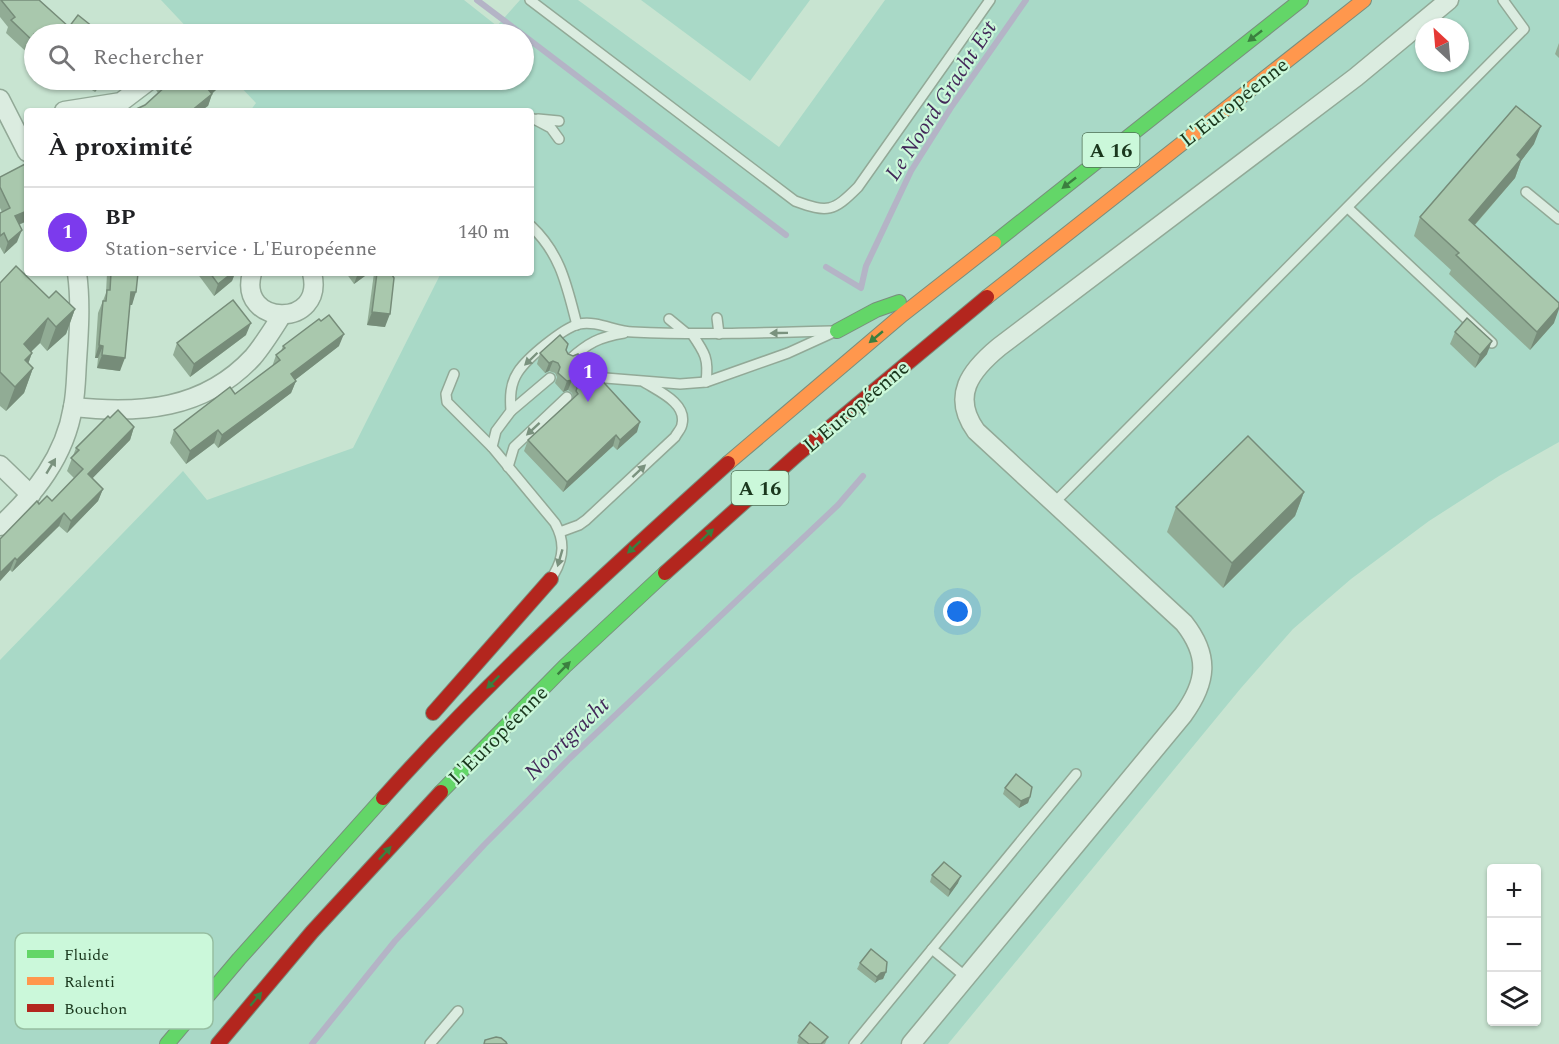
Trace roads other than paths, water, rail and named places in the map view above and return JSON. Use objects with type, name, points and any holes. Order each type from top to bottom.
[{"type":"highway","name":"L'Européenne","points":[[213,990],[405,774],[536,639],[645,537],[772,424],[921,299],[1301,0]]},
{"type":"highway","name":"L'Européenne","points":[[218,1044],[362,877],[503,729],[619,615],[788,463],[942,334],[1365,0]]},
{"type":"highway","points":[[1313,40],[1374,0]]},
{"type":"highway","points":[[837,331],[862,320],[887,304],[921,299]]},
{"type":"highway","points":[[420,727],[551,579]]},
{"type":"highway","points":[[263,933],[334,831]]},
{"type":"highway","name":"L'Européenne","points":[[166,1044],[179,1029]]},
{"type":"street","points":[[911,1044],[1183,715],[1197,693],[1203,673],[1203,663],[1197,643],[1184,623],[984,440],[970,424],[964,408],[968,381],[999,347],[1356,77],[1449,0]]},
{"type":"street","points":[[83,108],[121,102],[137,90]]},
{"type":"street","points":[[0,99],[20,122],[24,139]]},
{"type":"street","points":[[0,526],[31,495],[55,460],[66,432],[73,406],[79,322],[77,276]]},
{"type":"street","points":[[252,276],[251,291],[257,303],[268,312],[282,315],[296,312],[307,303],[313,290],[312,276]]},
{"type":"street","points":[[73,406],[135,411],[191,399],[216,386],[242,368],[262,346],[282,315]]},
{"type":"street","points":[[0,465],[31,495]]},
{"type":"lane","points":[[530,0],[795,201],[820,210],[840,206],[858,187],[990,0]]},
{"type":"lane","points":[[1054,503],[1524,29],[1503,0]]},
{"type":"lane","points":[[534,120],[559,121]]},
{"type":"lane","points":[[534,120],[551,128],[559,140]]},
{"type":"lane","points":[[1526,192],[1559,219]]},
{"type":"lane","points":[[1348,208],[1492,343]]},
{"type":"lane","points":[[534,229],[543,237],[561,266],[578,325]]},
{"type":"lane","points":[[717,318],[719,334]]},
{"type":"lane","points":[[669,319],[689,333],[705,354],[708,364],[706,382]]},
{"type":"lane","points":[[511,411],[510,392],[518,371],[552,339],[578,325],[589,323],[630,332]]},
{"type":"lane","points":[[569,360],[583,347],[602,337],[630,332],[719,334],[837,331]]},
{"type":"lane","points":[[587,379],[593,377],[680,384],[706,382],[788,353],[837,331]]},
{"type":"lane","points":[[454,374],[446,394],[447,402],[492,447],[560,532],[563,550],[551,579]]},
{"type":"lane","points":[[492,447],[496,431],[511,411],[550,378]]},
{"type":"lane","points":[[560,532],[586,520],[675,437],[682,425],[682,413],[673,401],[643,381]]},
{"type":"lane","points":[[508,467],[514,447],[567,397]]},
{"type":"lane","points":[[854,1044],[1076,774]]},
{"type":"lane","points":[[932,949],[966,977]]},
{"type":"lane","points":[[430,1044],[458,1011]]},
{"type":"waterway","points":[[477,0],[509,24]]},
{"type":"waterway","name":"Le Noord Gracht Est","points":[[826,267],[861,288],[866,266],[911,171],[952,106],[1026,0]]},
{"type":"waterway","points":[[534,43],[786,235]]},
{"type":"waterway","name":"Noortgracht","points":[[312,1044],[395,941],[484,845],[569,759],[838,505],[863,476]]},
{"type":"place","name":"BP","points":[[588,402]]}]
